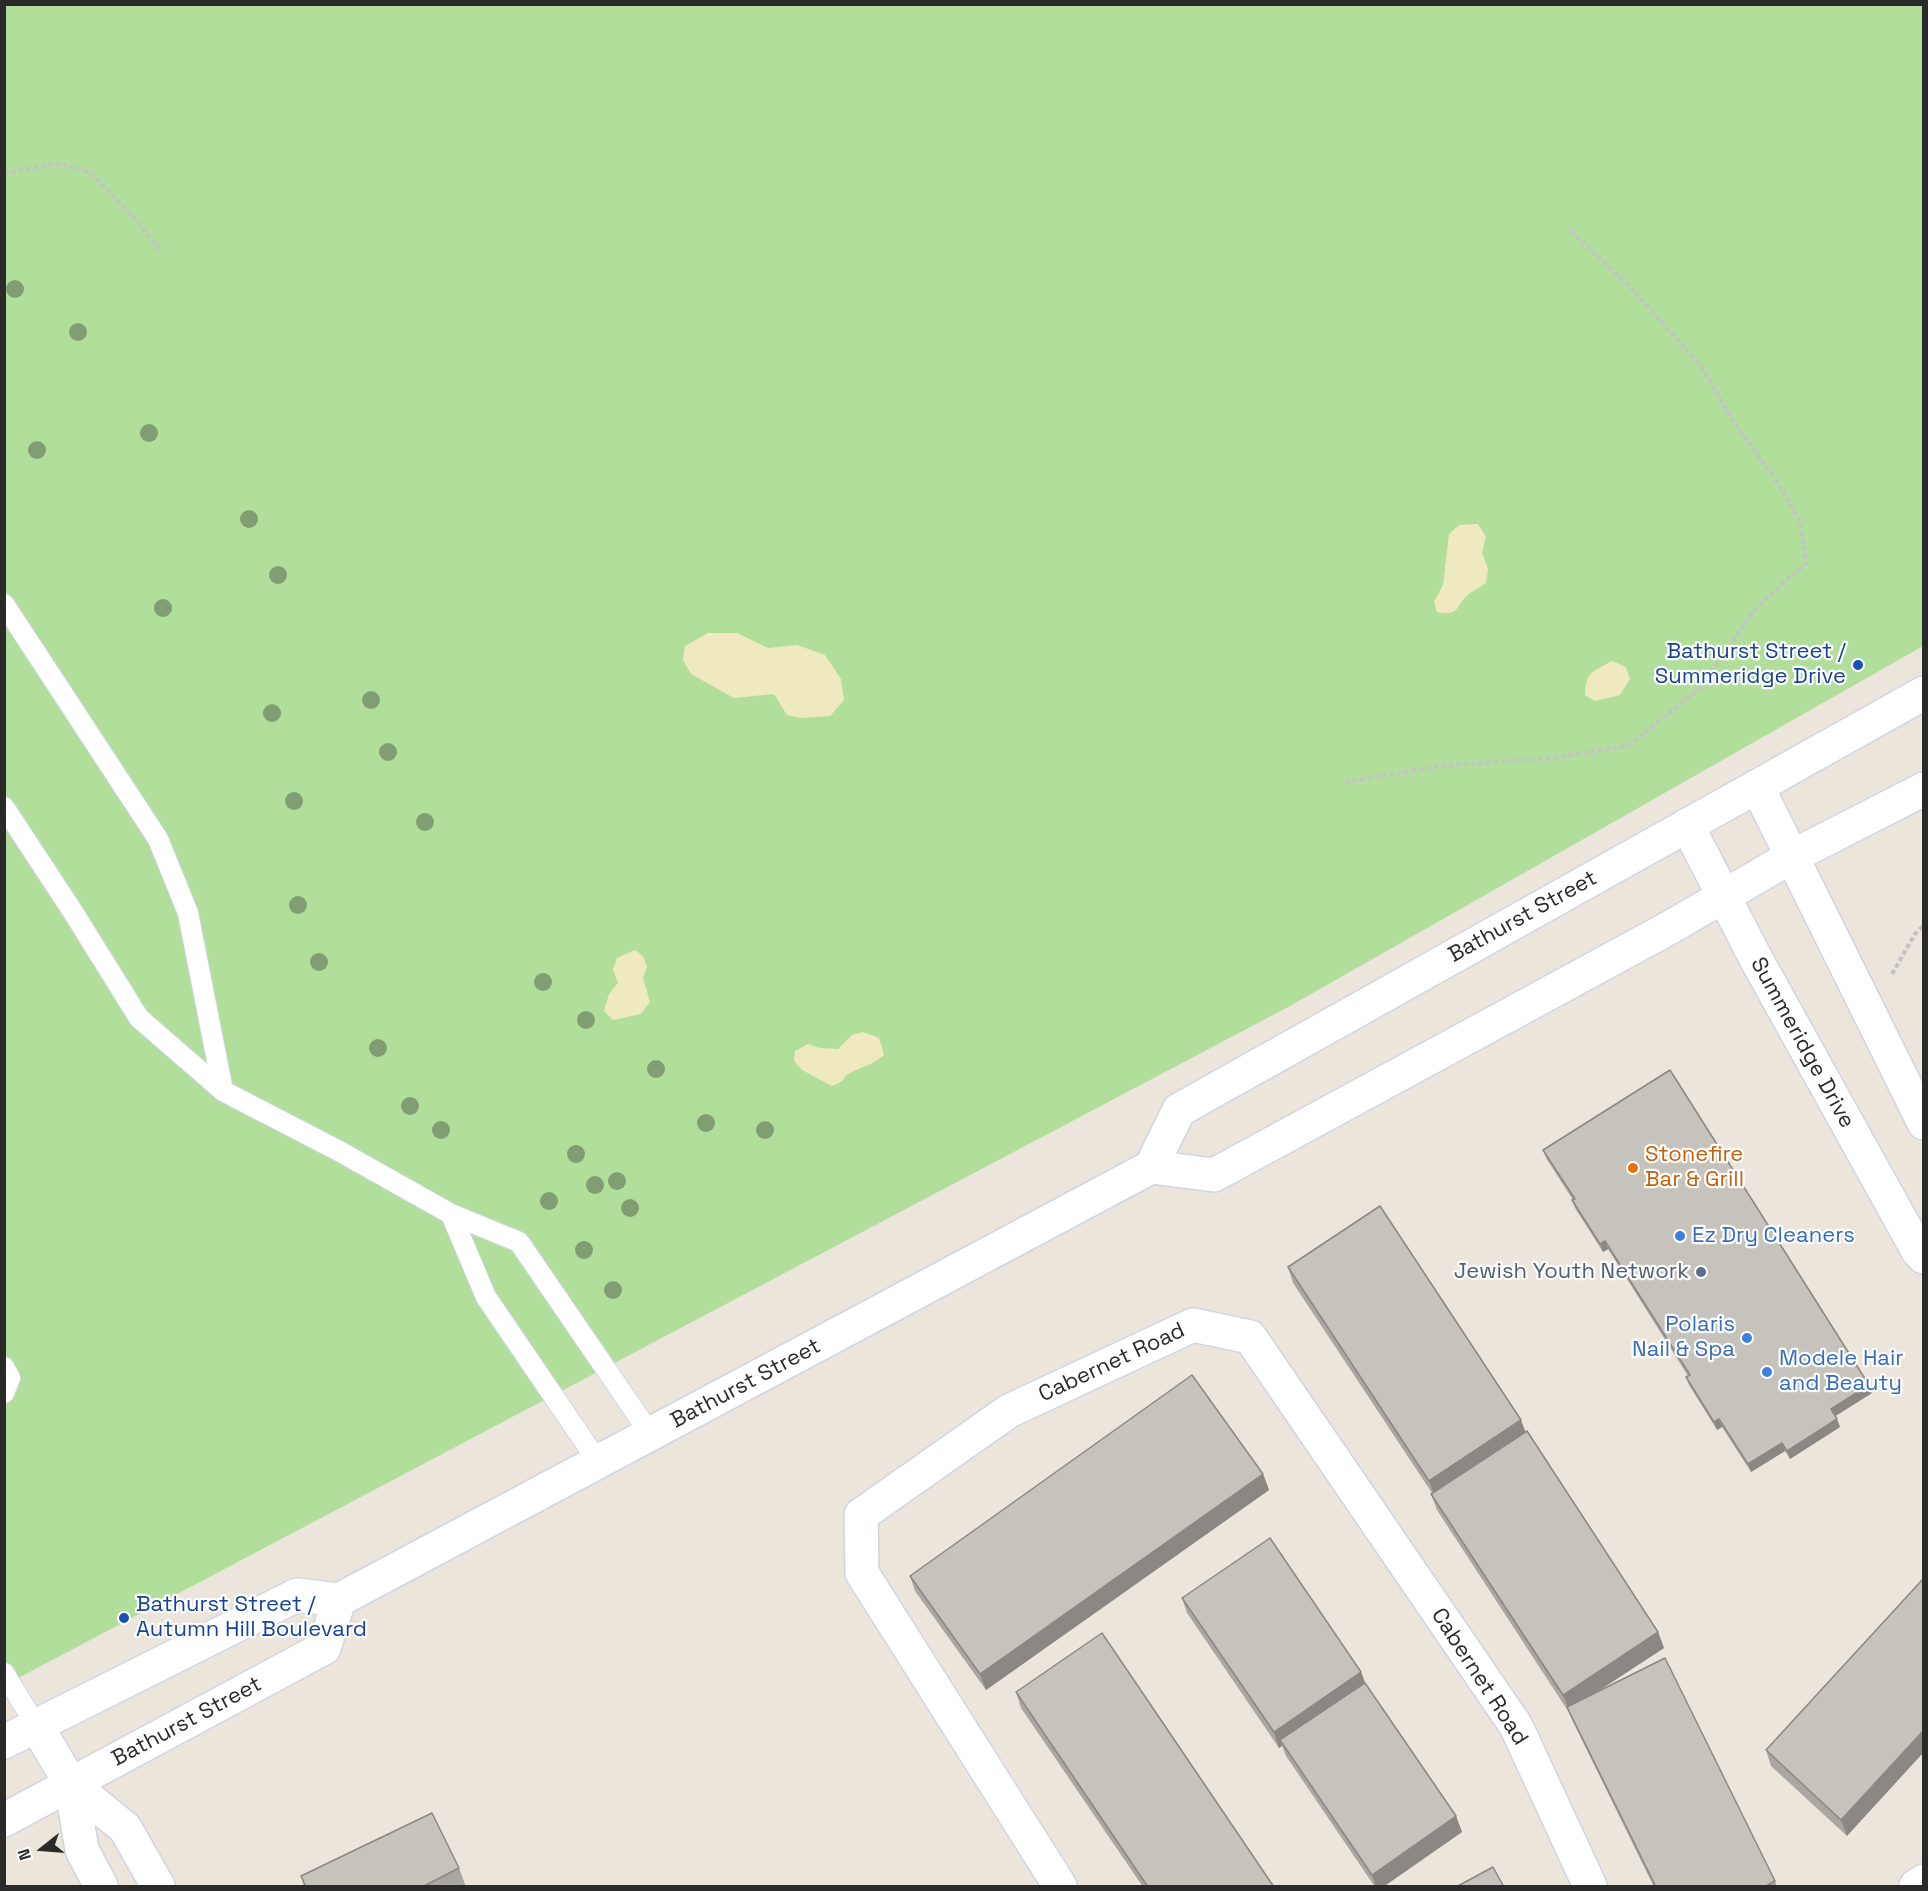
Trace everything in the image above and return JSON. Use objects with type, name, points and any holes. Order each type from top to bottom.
[{"type":"main road","name":"Bathurst Street","points":[[4,1820],[324,1648],[339,1600],[1151,1167],[1179,1110],[1923,693]]},
{"type":"main road","points":[[1756,786],[1923,1123]]},
{"type":"main road","points":[[1151,1167],[1214,1175],[1659,934],[1791,857],[1923,789]]},
{"type":"main road","name":"Summeridge Drive","points":[[1687,825],[1766,978],[1917,1251],[1923,1257]]},
{"type":"main road","name":"Cabernet Road","points":[[1060,1887],[862,1573],[861,1515],[1009,1411],[1193,1325],[1250,1337],[1516,1726],[1590,1887]]},
{"type":"main road","points":[[4,1742],[297,1595],[339,1600]]},
{"type":"main road","points":[[37,1727],[71,1784],[125,1828],[158,1887]]},
{"type":"main road","points":[[71,1784],[82,1850],[101,1887]]},
{"type":"main road","points":[[1916,1887],[1923,1881]]},
{"type":"lane","points":[[4,604],[158,839],[188,913],[223,1091]]},
{"type":"lane","points":[[4,807],[139,1018],[223,1091],[339,1151],[451,1214],[519,1242],[651,1435]]},
{"type":"lane","points":[[451,1214],[486,1297],[599,1463]]},
{"type":"lane","points":[[4,1367],[10,1378],[4,1392]]},
{"type":"lane","points":[[4,1673],[37,1727]]},
{"type":"path","points":[[4,172],[60,163],[90,173],[137,221],[160,250]]},
{"type":"path","points":[[1345,782],[1440,766],[1552,758],[1628,746],[1701,687],[1756,608],[1806,563],[1800,521],[1777,482],[1732,419],[1702,367],[1632,289],[1568,228]]},
{"type":"path","points":[[1889,978],[1915,934],[1923,925]]},
{"type":"green space","points":[[5,5],[1923,5],[1923,646],[1290,1006],[5,1685]]},
{"type":"sand","points":[[1478,524],[1486,537],[1482,553],[1488,569],[1486,583],[1469,594],[1454,611],[1437,612],[1434,602],[1443,585],[1449,534],[1459,525]]},
{"type":"sand","points":[[708,633],[737,633],[768,648],[797,645],[825,655],[841,679],[844,700],[830,716],[801,718],[787,715],[774,694],[734,698],[691,674],[683,660],[685,646]]},
{"type":"sand","points":[[1612,661],[1626,667],[1630,679],[1620,695],[1595,701],[1585,695],[1587,681],[1592,673]]},
{"type":"sand","points":[[635,950],[643,956],[647,966],[643,978],[650,1002],[641,1014],[613,1020],[604,1011],[609,994],[618,983],[613,970],[617,958]]},
{"type":"sand","points":[[863,1032],[879,1038],[884,1055],[849,1074],[837,1084],[832,1086],[802,1070],[794,1061],[795,1051],[808,1044],[820,1048],[838,1049],[852,1035]]},
{"type":"building","points":[[1670,1070],[1869,1385],[1831,1409],[1837,1419],[1787,1451],[1782,1443],[1748,1464],[1719,1419],[1714,1422],[1686,1377],[1690,1375],[1605,1241],[1600,1244],[1572,1200],[1575,1199],[1543,1150]]},
{"type":"building","points":[[1380,1206],[1521,1420],[1429,1481],[1288,1267]]},
{"type":"building","points":[[1192,1375],[1263,1474],[980,1674],[910,1576]]},
{"type":"building","points":[[1527,1431],[1658,1632],[1563,1695],[1431,1494]]},
{"type":"building","points":[[1270,1538],[1361,1672],[1274,1732],[1182,1598]]},
{"type":"building","points":[[1923,1579],[1923,1731],[1841,1820],[1766,1750]]},
{"type":"building","points":[[1102,1633],[1274,1887],[1148,1887],[1016,1692]]},
{"type":"building","points":[[1665,1658],[1775,1881],[1764,1887],[1656,1887],[1567,1707]]},
{"type":"building","points":[[1365,1683],[1456,1816],[1372,1875],[1280,1740]]},
{"type":"building","points":[[432,1813],[459,1868],[422,1887],[306,1887],[301,1876]]},
{"type":"building","points":[[1493,1867],[1504,1887],[1456,1887]]},
{"type":"place","name":"Bathurst Street / Summeridge Drive","points":[[1858,665]]},
{"type":"place","name":"Stonefire Bar & Grill","points":[[1633,1168]]},
{"type":"place","name":"Ez Dry Cleaners","points":[[1680,1236]]},
{"type":"place","name":"Jewish Youth Network","points":[[1701,1272]]},
{"type":"place","name":"Polaris Nail & Spa","points":[[1747,1338]]},
{"type":"place","name":"Modele Hair and Beauty","points":[[1767,1372]]},
{"type":"place","name":"Bathurst Street / Autumn Hill Boulevard","points":[[124,1618]]}]
